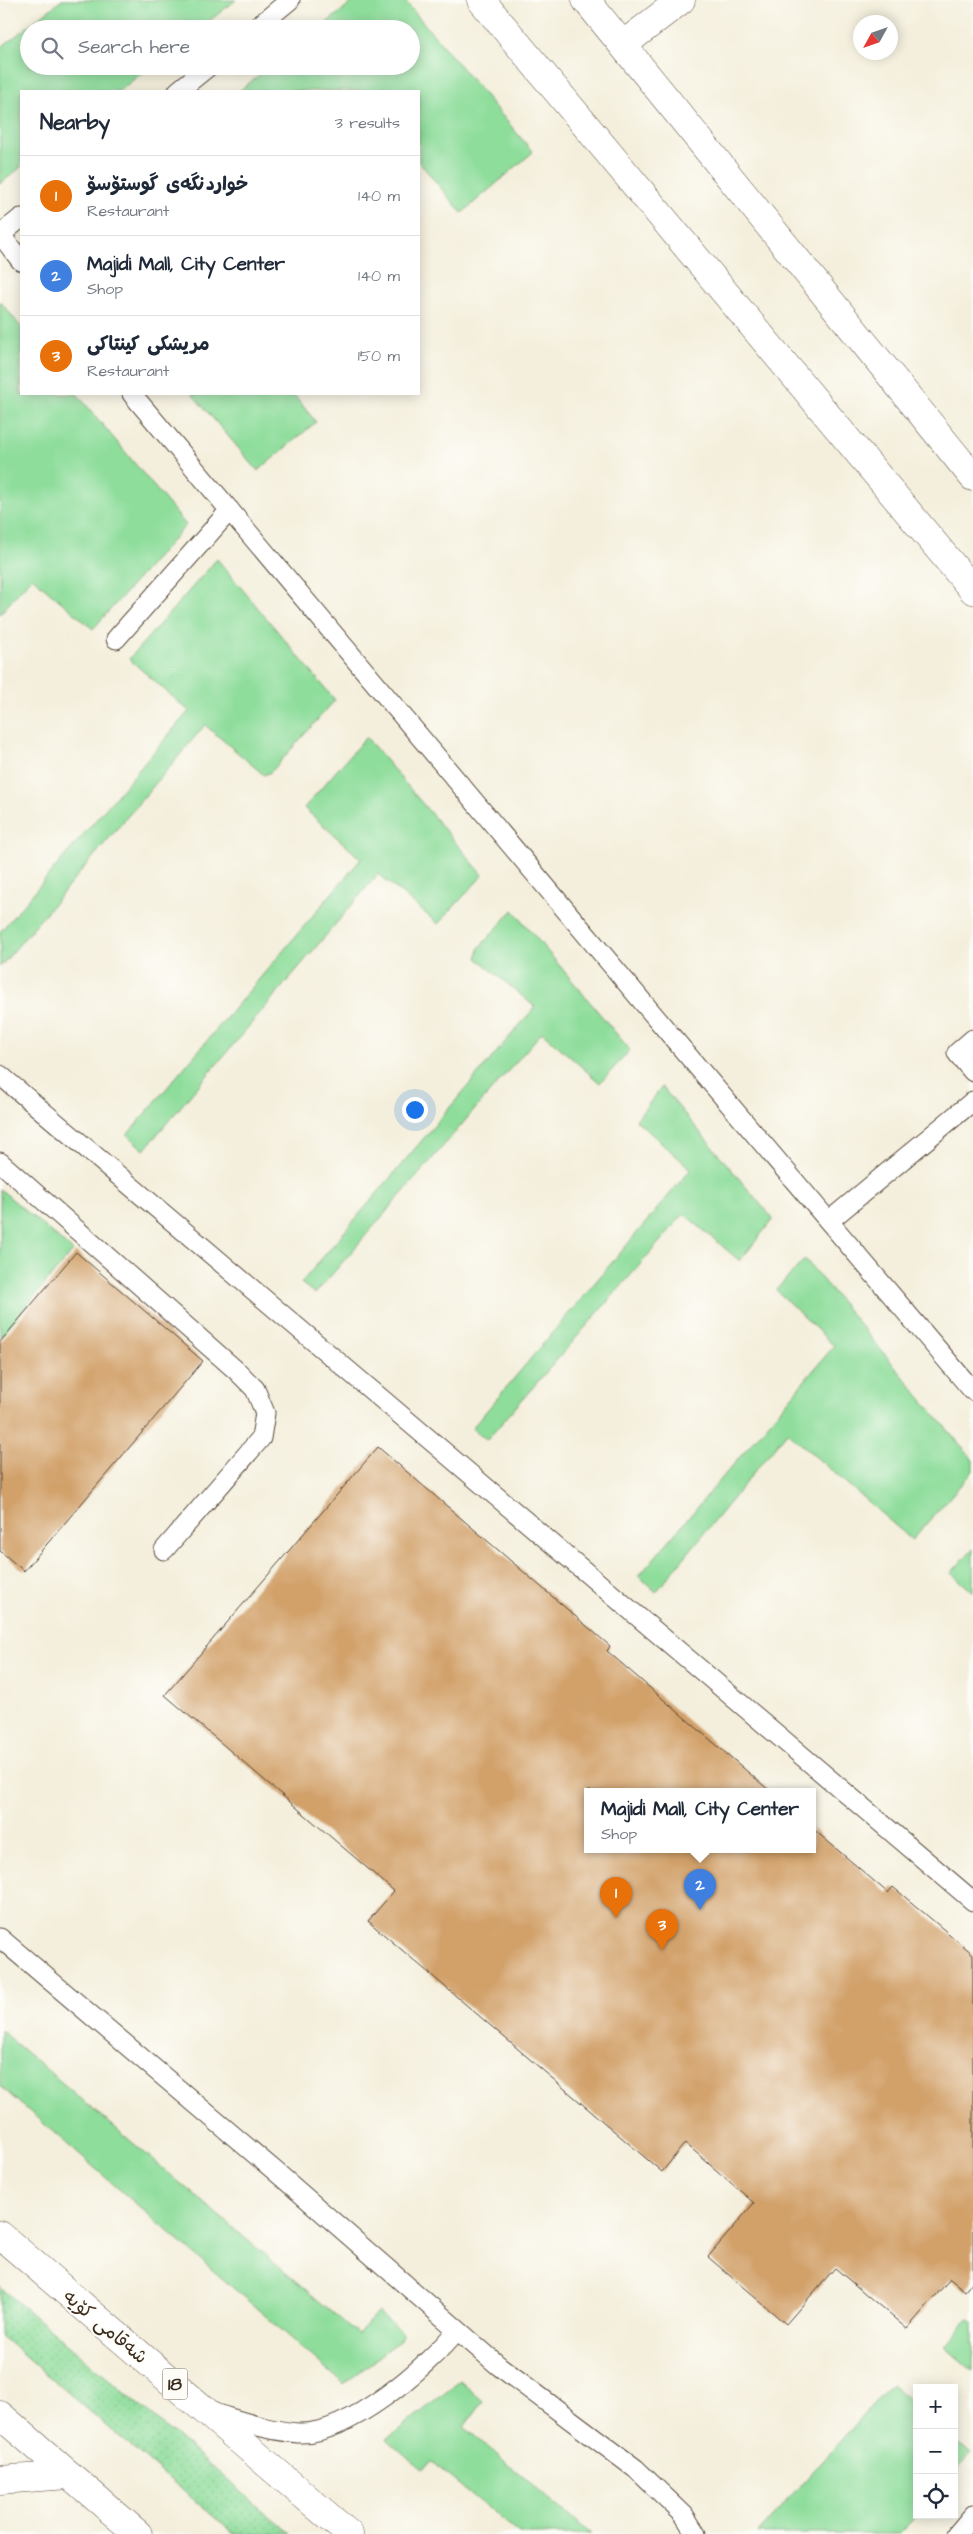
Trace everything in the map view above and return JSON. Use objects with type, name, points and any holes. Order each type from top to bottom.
[{"type":"main road","points":[[481,0],[973,590]]},
{"type":"main road","points":[[586,0],[624,44],[973,477]]},
{"type":"main road","points":[[624,44],[681,0]]},
{"type":"main road","name":"شەقامی کۆیە","points":[[0,2235],[349,2534]]},
{"type":"main road","points":[[0,2415],[138,2534]]},
{"type":"main road","points":[[0,2480],[69,2475]]},
{"type":"lane","points":[[266,20],[290,0]]},
{"type":"lane","points":[[179,90],[198,75]]},
{"type":"lane","points":[[20,219],[0,235],[20,260]]},
{"type":"lane","points":[[133,395],[973,1391]]},
{"type":"lane","points":[[116,639],[230,510]]},
{"type":"lane","points":[[973,1039],[957,1053],[973,1072]]},
{"type":"lane","points":[[0,1075],[973,1901]]},
{"type":"lane","points":[[829,1222],[973,1101]]},
{"type":"lane","points":[[0,1162],[238,1372],[255,1390],[265,1413],[261,1438],[164,1550]]},
{"type":"lane","points":[[0,1938],[282,2176],[499,2366],[636,2469],[684,2515],[696,2534]]},
{"type":"lane","points":[[206,2410],[254,2426],[300,2433],[341,2422],[365,2409],[405,2381],[438,2354],[458,2330]]},
{"type":"lane","points":[[957,2534],[973,2515]]},
{"type":"green space","points":[[62,0],[236,0],[210,20],[36,20]]},
{"type":"green space","points":[[355,0],[404,0],[533,152],[462,213],[420,163],[420,90],[240,90],[259,75],[420,75],[420,20],[330,20]]},
{"type":"green space","points":[[20,33],[20,75],[139,75],[120,90],[20,90],[20,168],[0,184],[0,48]]},
{"type":"green space","points":[[0,301],[20,326],[20,395],[78,395],[186,525],[93,629],[32,577],[0,614]]},
{"type":"green space","points":[[193,395],[294,395],[316,422],[258,471]]},
{"type":"green space","points":[[217,559],[335,700],[271,772],[264,775],[205,725],[0,967],[0,932],[189,711],[129,659]]},
{"type":"green space","points":[[366,737],[483,875],[438,924],[378,874],[144,1150],[127,1135],[361,859],[304,808]]},
{"type":"green space","points":[[513,910],[630,1050],[600,1083],[542,1032],[315,1294],[301,1283],[535,1007],[477,958],[479,948]]},
{"type":"green space","points":[[662,1087],[773,1219],[740,1261],[684,1214],[487,1440],[472,1428],[691,1169],[636,1120]]},
{"type":"green space","points":[[0,1189],[73,1251],[0,1337]]},
{"type":"green space","points":[[805,1259],[973,1460],[973,1471],[912,1540],[787,1432],[656,1592],[639,1576],[834,1346],[776,1290]]},
{"type":"green space","points":[[973,1548],[973,1592],[951,1573]]},
{"type":"green space","points":[[0,2030],[358,2334],[378,2312],[403,2333],[399,2341],[344,2384],[0,2086]]},
{"type":"green space","points":[[0,2287],[291,2534],[234,2534],[0,2335]]},
{"type":"green space","points":[[968,2319],[973,2323],[973,2371],[945,2347]]},
{"type":"green space","points":[[460,2381],[483,2401],[464,2427],[591,2534],[520,2534],[432,2462],[422,2470],[387,2439]]},
{"type":"green space","points":[[891,2384],[913,2403],[913,2519],[900,2534],[757,2534]]},
{"type":"green space","points":[[958,2443],[971,2454],[958,2468]]},
{"type":"building","points":[[76,1252],[203,1361],[24,1571],[0,1551],[0,1342]]},
{"type":"building","points":[[378,1447],[610,1646],[607,1651],[767,1788],[584,1788],[584,1853],[816,1853],[816,1831],[888,1893],[893,1887],[973,1954],[973,2281],[965,2291],[950,2279],[907,2329],[835,2268],[786,2324],[708,2257],[754,2203],[685,2143],[662,2172],[368,1921],[394,1891],[165,1695]]},
{"type":"place","name":"Majidi Mall, City Center","points":[[700,1910]]},
{"type":"place","name":"خواردنگەی گوستۆسۆ","points":[[616,1918]]},
{"type":"place","name":"مریشکی کینتاکی","points":[[662,1950]]}]
